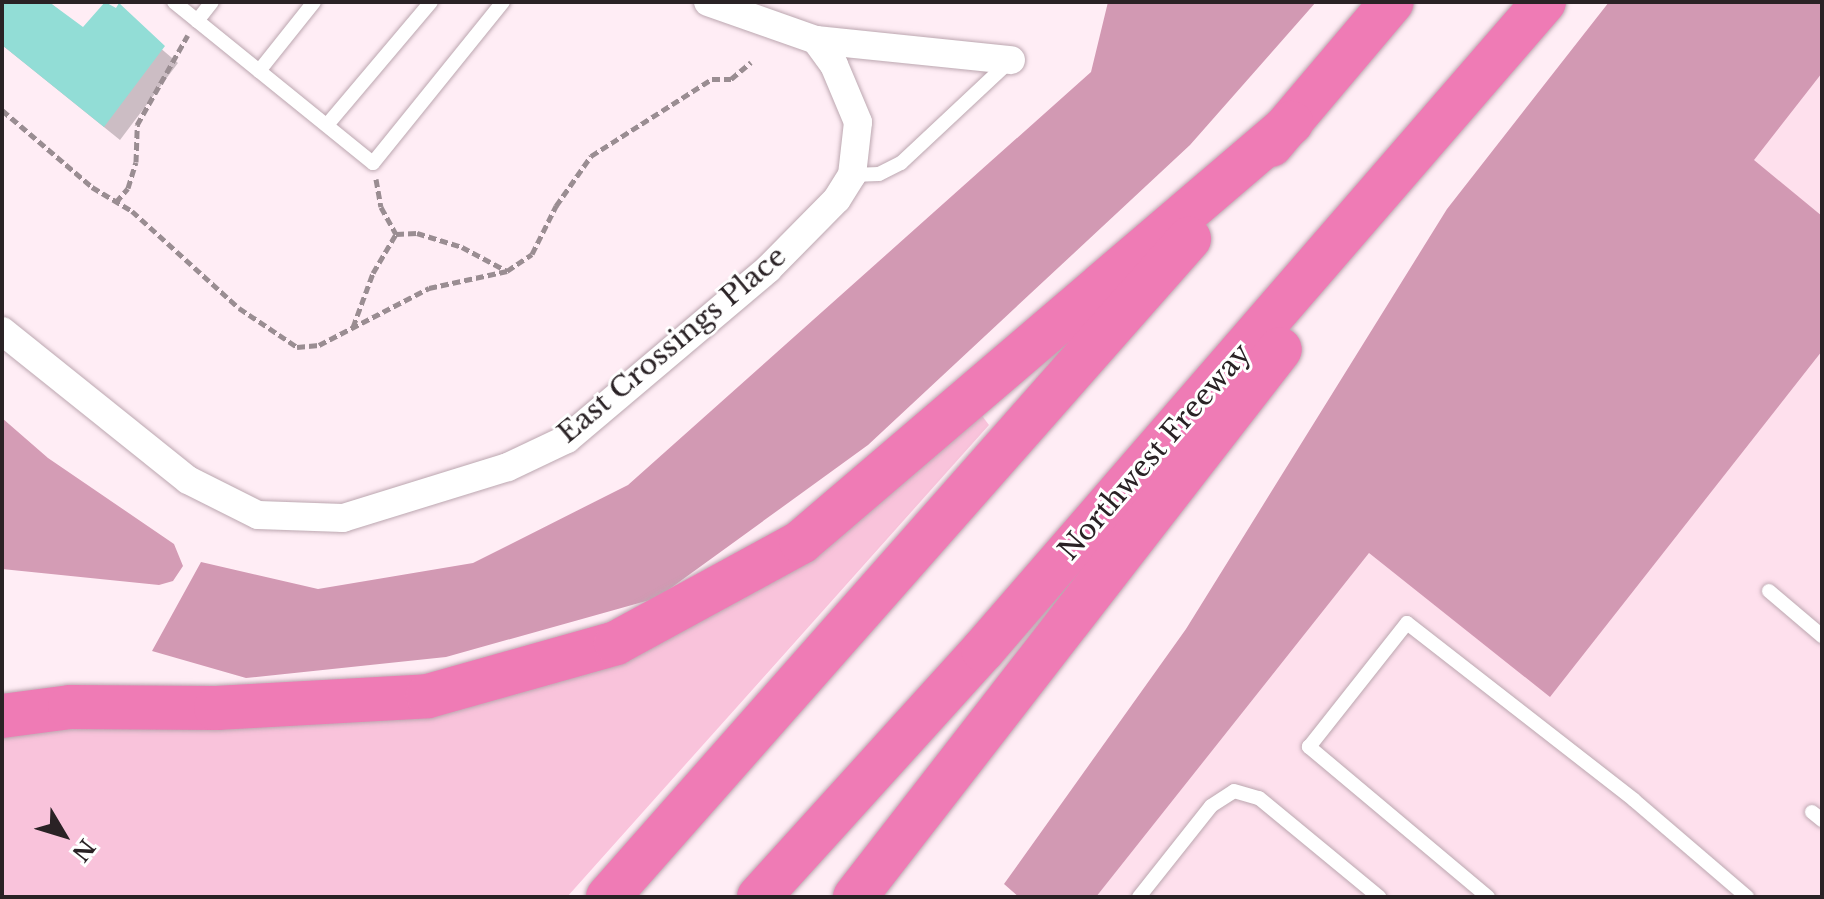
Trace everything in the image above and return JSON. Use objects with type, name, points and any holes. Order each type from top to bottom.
[{"type":"highway","points":[[608,897],[1291,123],[1392,2]]},
{"type":"highway","name":"Northwest Freeway","points":[[759,897],[983,650],[1544,2]]},
{"type":"highway","points":[[855,897],[1550,2]]},
{"type":"highway","points":[[2,716],[70,707],[216,708],[428,696],[616,643],[801,542],[1291,123]]},
{"type":"street","points":[[708,2],[816,40],[1011,60]]},
{"type":"street","name":"East Crossings Place","points":[[2,331],[188,480],[258,515],[343,518],[508,467],[567,439],[768,269],[837,199],[852,175],[858,122],[834,65],[816,40]]},
{"type":"lane","points":[[174,2],[373,163],[503,2]]},
{"type":"lane","points":[[197,21],[212,2]]},
{"type":"lane","points":[[259,71],[314,2]]},
{"type":"lane","points":[[327,125],[431,2]]},
{"type":"lane","points":[[852,175],[879,174],[901,163],[1011,60]]},
{"type":"lane","points":[[1769,591],[1822,636]]},
{"type":"lane","points":[[1488,897],[1309,747],[1407,623],[1634,800],[1747,897]]},
{"type":"lane","points":[[1139,897],[1211,806],[1234,791],[1259,798],[1379,897]]},
{"type":"path","points":[[116,202],[128,188],[136,162],[137,125],[163,71],[197,21]]},
{"type":"path","points":[[2,110],[116,202],[239,308],[297,347],[319,345],[429,288],[507,271],[532,254],[556,206],[591,156],[712,79],[731,79],[751,62]]},
{"type":"path","points":[[373,163],[381,207],[396,234]]},
{"type":"path","points":[[396,234],[417,233],[462,247],[507,271]]},
{"type":"path","points":[[353,327],[373,273],[396,234]]},
{"type":"shaded area","points":[[1108,2],[1316,2],[1190,145],[868,445],[657,598],[446,657],[246,678],[152,651],[201,562],[318,589],[473,563],[628,485],[1091,72]]},
{"type":"shaded area","points":[[1609,2],[1822,2],[1822,73],[1754,160],[1822,216],[1822,351],[1550,697],[1369,553],[1096,897],[1019,897],[1004,884],[1186,629],[1447,209]]},
{"type":"shaded area","points":[[1822,73],[1822,216],[1753,160]]},
{"type":"shaded area","points":[[1822,351],[1822,897],[1096,897],[1369,553],[1550,696]]},
{"type":"shaded area","points":[[980,413],[989,425],[567,897],[2,897],[2,729],[561,681]]},
{"type":"shaded area","points":[[2,418],[48,458],[174,544],[183,566],[173,581],[159,585],[2,569]]},
{"type":"building","points":[[2,2],[49,2],[83,27],[105,2],[116,8],[119,3],[165,46],[104,127],[2,45]]}]
